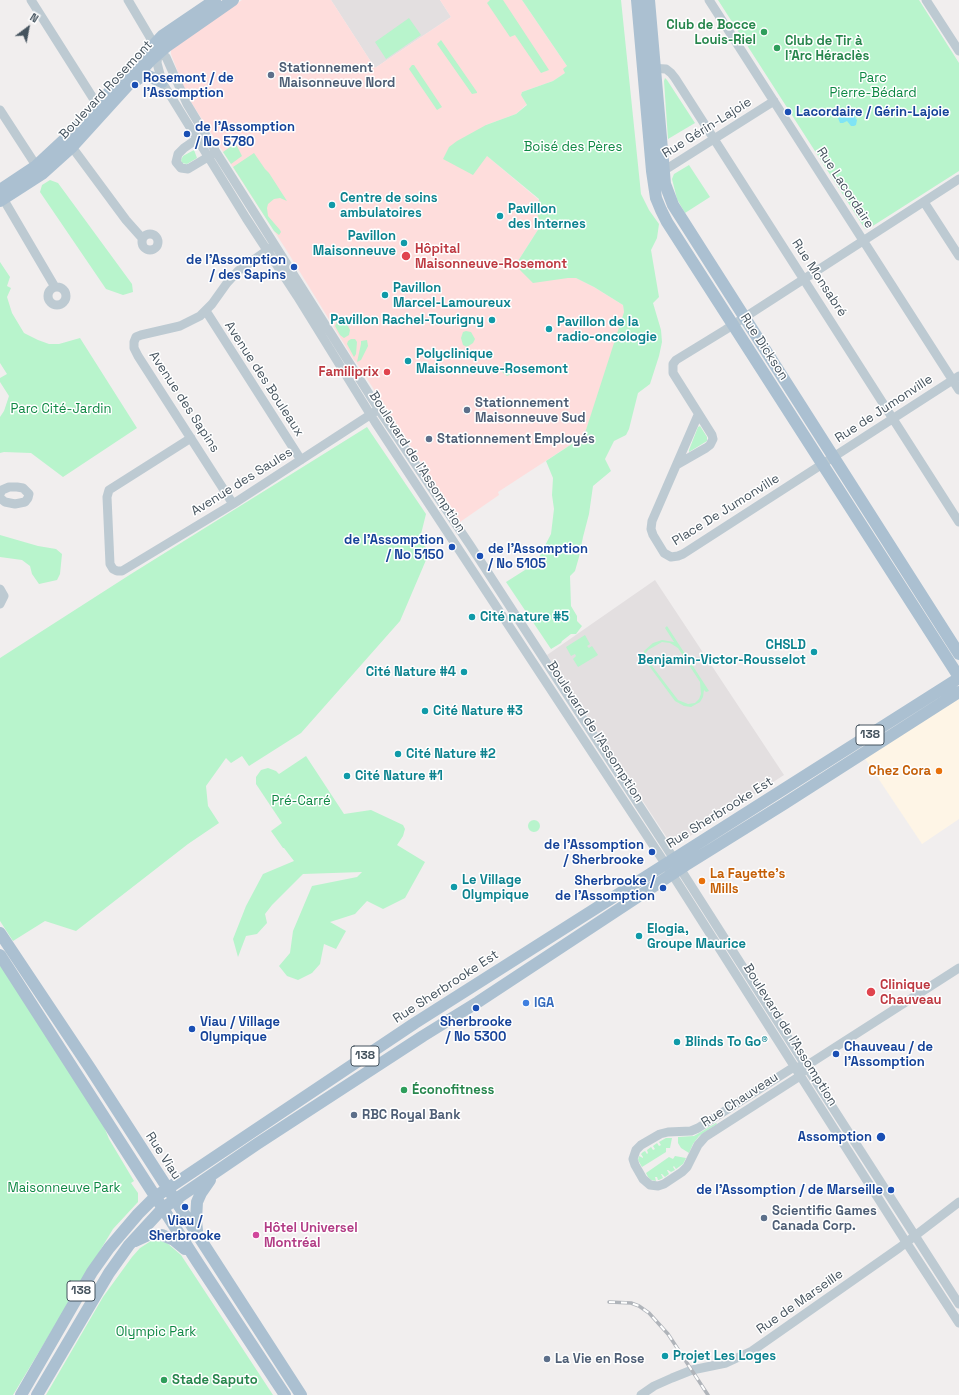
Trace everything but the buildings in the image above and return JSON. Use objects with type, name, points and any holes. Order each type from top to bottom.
[{"type":"main road","name":"Boulevard Rosemont","points":[[1,196],[39,170],[69,143],[156,48],[167,46],[212,4],[233,0]]},
{"type":"main road","name":"Rue Dickson","points":[[637,0],[650,68]]},
{"type":"main road","name":"Rue Dickson","points":[[649,0],[650,68],[658,171],[656,198],[667,222],[959,677]]},
{"type":"main road","name":"Boulevard Rosemont","points":[[102,108],[129,86],[156,48]]},
{"type":"main road","points":[[129,86],[142,76],[146,75],[162,82]]},
{"type":"main road","name":"Rue Dickson","points":[[658,171],[673,205],[959,654]]},
{"type":"main road","name":"Rue Sherbrooke Est","points":[[37,1395],[98,1291],[129,1245],[163,1208],[324,1100],[478,1002],[673,866],[959,677]]},
{"type":"main road","name":"Rue Sherbrooke Est","points":[[20,1395],[92,1272],[109,1248],[134,1218],[167,1188],[414,1023],[959,692]]},
{"type":"main road","name":"Rue Viau","points":[[0,933],[90,1068],[301,1395]]},
{"type":"main road","points":[[0,954],[198,1263],[285,1395]]},
{"type":"main road","points":[[316,1089],[324,1100]]},
{"type":"main road","points":[[198,1236],[196,1220],[197,1202],[204,1187],[215,1174]]},
{"type":"main road","points":[[129,1245],[148,1235],[162,1235],[178,1243],[198,1263]]},
{"type":"street","points":[[31,0],[102,108]]},
{"type":"street","name":"Boulevard de l'Assomption","points":[[128,0],[156,48],[166,57],[212,154],[271,247],[470,545],[673,866],[694,908],[794,1067],[959,1323]]},
{"type":"street","name":"Rue Lacordaire","points":[[709,0],[863,240],[956,378],[959,390]]},
{"type":"street","points":[[929,1],[959,51]]},
{"type":"street","name":"Boulevard de l'Assomption","points":[[156,48],[157,63],[162,82],[197,139],[212,154]]},
{"type":"street","name":"Rue Monsabré","points":[[650,68],[666,69],[673,75],[959,522]]},
{"type":"street","name":"Rue Gérin-Lajoie","points":[[658,171],[671,167],[774,101]]},
{"type":"street","points":[[0,110],[39,170]]},
{"type":"street","points":[[197,139],[178,154],[176,162],[181,168],[188,169],[212,154]]},
{"type":"street","points":[[69,143],[126,220],[142,238]]},
{"type":"street","points":[[678,464],[706,448],[713,439],[673,372],[673,364],[676,360],[959,179]]},
{"type":"street","points":[[1,196],[55,287]]},
{"type":"street","points":[[924,202],[959,256]]},
{"type":"street","name":"Boulevard de l'Assomption","points":[[271,247],[371,414],[673,866],[702,903],[959,1304]]},
{"type":"street","name":"Avenue des Sapins","points":[[233,504],[138,356],[134,348],[134,342],[136,337],[141,335],[180,326],[200,316],[206,311],[238,271],[271,247]]},
{"type":"street","name":"Avenue des Bouleaux","points":[[206,311],[300,460]]},
{"type":"street","name":"Rue de Jumonville","points":[[823,464],[956,378]]},
{"type":"street","name":"Avenue des Saules","points":[[191,438],[109,490],[107,497],[110,564],[113,569],[122,571],[233,504],[379,409]]},
{"type":"street","name":"Place De Jumonville","points":[[698,415],[652,521],[651,529],[658,545],[664,553],[672,557],[683,554],[823,464]]},
{"type":"street","points":[[0,494],[2,490],[9,487],[17,487],[23,488],[29,494],[25,502],[15,504],[5,502],[0,498]]},
{"type":"street","points":[[0,589],[4,596],[0,604]]},
{"type":"street","points":[[694,908],[702,903]]},
{"type":"street","name":"Rue Chauveau","points":[[806,1066],[794,1067],[698,1128],[691,1131],[668,1132],[660,1134],[636,1150],[633,1159],[634,1165],[647,1183],[655,1186],[664,1184],[685,1169],[698,1145],[705,1138],[800,1076],[806,1066],[959,968]]},
{"type":"street","name":"Rue de Marseille","points":[[641,1395],[654,1386],[692,1370],[734,1360],[752,1351],[915,1236],[959,1202]]},
{"type":"shaded area","name":"Hôpital Maisonneuve-Rosemont","points":[[242,0],[331,0],[375,68],[451,17],[440,0],[522,0],[567,66],[565,73],[553,81],[522,92],[521,95],[527,104],[516,114],[486,125],[486,155],[539,200],[537,213],[541,225],[518,261],[568,278],[576,278],[623,305],[624,312],[600,391],[584,436],[498,492],[499,495],[460,522],[354,360],[287,251],[187,96],[171,54],[171,50]]},
{"type":"shaded area","points":[[331,0],[440,0],[451,17],[375,68]]},
{"type":"shaded area","points":[[655,580],[784,775],[673,847],[547,655]]},
{"type":"shaded area","points":[[959,699],[959,819],[922,844],[864,757]]},
{"type":"green space","points":[[490,0],[503,0],[549,70],[541,73],[515,35],[510,37],[487,3]]},
{"type":"green space","name":"Boisé des Pères","points":[[522,0],[621,0],[641,194],[649,210],[659,224],[657,238],[651,250],[659,297],[653,303],[661,330],[662,342],[659,356],[650,384],[638,393],[629,429],[626,435],[614,441],[605,459],[611,471],[593,486],[589,514],[579,557],[575,571],[570,576],[571,606],[577,616],[577,621],[582,626],[576,634],[571,634],[551,649],[506,582],[536,563],[551,534],[554,509],[552,495],[553,478],[546,461],[584,436],[624,312],[623,305],[576,278],[533,283],[520,270],[518,261],[541,225],[537,213],[539,199],[487,156],[473,175],[443,159],[449,147],[457,141],[486,125],[516,114],[527,105],[521,95],[522,92],[553,81],[565,73],[563,69],[567,66]]},
{"type":"green space","name":"Parc Pierre-Bédard","points":[[718,0],[919,0],[959,63],[959,171],[868,229],[865,229]]},
{"type":"green space","points":[[409,18],[421,35],[386,59],[375,42]]},
{"type":"green space","points":[[441,40],[477,93],[472,94],[437,44]]},
{"type":"green space","points":[[412,65],[414,65],[442,107],[437,110],[409,69]]},
{"type":"green space","points":[[665,78],[695,123],[668,139],[664,81]]},
{"type":"green space","points":[[233,145],[237,146],[242,156],[231,164],[223,152]]},
{"type":"green space","points":[[194,150],[197,158],[187,164],[182,163],[181,160],[183,156]]},
{"type":"green space","points":[[254,153],[287,201],[280,198],[274,199],[268,204],[267,208],[268,216],[281,232],[279,235],[274,231],[233,167]]},
{"type":"green space","points":[[689,165],[710,197],[685,213],[677,199],[672,179],[674,174]]},
{"type":"green space","points":[[50,180],[58,183],[132,284],[133,292],[123,295],[106,289],[40,192],[42,185]]},
{"type":"green space","name":"Parc Cité-Jardin","points":[[0,262],[10,277],[7,286],[11,288],[7,297],[12,313],[24,333],[49,344],[59,344],[80,338],[137,428],[63,477],[31,453],[0,453],[0,417],[4,411],[9,396],[0,382],[0,378],[7,374],[0,363]]},
{"type":"green space","points":[[337,322],[345,322],[347,324],[350,330],[349,335],[344,338],[340,335],[335,326]]},
{"type":"green space","points":[[463,332],[471,332],[475,339],[473,343],[467,347],[463,345],[461,338]]},
{"type":"green space","points":[[351,339],[355,339],[357,342],[356,354],[354,357],[347,344]]},
{"type":"green space","points":[[367,340],[368,346],[361,360],[357,362],[361,341]]},
{"type":"green space","points":[[509,364],[519,371],[507,376],[502,372],[502,368]]},
{"type":"green space","points":[[700,426],[707,437],[707,441],[689,452],[698,427]]},
{"type":"green space","points":[[367,427],[426,514],[420,538],[429,553],[400,621],[301,733],[249,766],[242,756],[231,763],[226,758],[206,786],[208,806],[219,823],[188,844],[76,931],[45,921],[13,941],[0,921],[0,658],[131,574]]},
{"type":"green space","points":[[0,535],[38,546],[56,549],[62,554],[60,574],[57,580],[39,584],[32,574],[30,566],[22,560],[0,557]]},
{"type":"green space","points":[[667,626],[709,691],[706,692],[704,690],[703,697],[700,702],[691,707],[684,706],[675,701],[644,659],[644,651],[653,643],[662,640],[674,642],[665,628]],"holes":[[[662,642],[670,643],[678,648],[700,682],[701,694],[695,703],[688,704],[678,700],[646,658],[646,653],[648,650]]]},
{"type":"green space","points":[[585,635],[590,644],[587,646],[589,648],[592,646],[598,655],[578,667],[573,659],[576,656],[575,654],[571,656],[566,647]]},
{"type":"green space","name":"Pré-Carré","points":[[306,756],[344,814],[371,810],[403,825],[405,829],[403,836],[397,845],[425,862],[405,898],[383,909],[367,901],[355,914],[330,922],[346,931],[336,949],[324,944],[320,964],[312,973],[298,980],[287,976],[279,966],[290,953],[293,931],[312,886],[357,877],[362,872],[303,874],[265,914],[267,923],[257,934],[246,936],[238,957],[233,939],[246,906],[263,874],[294,861],[271,831],[282,823],[256,784],[256,777],[261,770],[268,768],[279,774]]},
{"type":"green space","points":[[534,820],[538,822],[540,826],[538,830],[534,832],[530,830],[528,826],[530,822]]},
{"type":"green space","name":"Maisonneuve Park","points":[[0,965],[101,1119],[109,1139],[134,1181],[131,1183],[138,1193],[138,1202],[113,1229],[13,1395],[0,1395]]},
{"type":"green space","points":[[716,1123],[717,1124],[699,1136],[689,1153],[681,1148],[678,1143],[678,1137],[694,1136]]},
{"type":"green space","points":[[666,1138],[672,1138],[670,1148],[666,1148],[666,1152],[642,1167],[638,1160],[639,1156],[643,1158],[641,1154],[643,1152],[645,1151],[647,1154],[647,1150],[651,1147],[653,1150],[655,1149],[653,1146],[657,1143],[659,1146],[661,1145],[659,1142]]},
{"type":"green space","points":[[675,1156],[686,1158],[683,1164],[676,1169],[674,1166],[673,1167],[675,1170],[671,1172],[667,1170],[669,1174],[665,1177],[661,1174],[663,1178],[659,1180],[657,1177],[655,1177],[656,1181],[651,1180],[648,1177],[646,1173],[669,1157],[673,1159]]},
{"type":"green space","name":"Olympic Park","points":[[151,1241],[161,1241],[167,1243],[181,1255],[273,1395],[46,1395],[103,1297],[132,1257],[140,1248]]},
{"type":"water","points":[[856,108],[859,115],[854,116],[857,120],[856,125],[851,126],[847,121],[840,123],[838,118],[848,114]]},
{"type":"railway","points":[[609,1302],[631,1303],[639,1306],[649,1313],[668,1334],[708,1395]]},
{"type":"place","name":"Club de Bocce Louis-Riel","points":[[764,32]]},
{"type":"place","name":"Club de Tir à l'Arc Héraclès","points":[[777,48]]},
{"type":"place","name":"Stationnement Maisonneuve Nord","points":[[271,75]]},
{"type":"place","name":"Rosemont / de l'Assomption","points":[[135,85]]},
{"type":"place","name":"Lacordaire / Gérin-Lajoie","points":[[788,112]]},
{"type":"place","name":"de l'Assomption / No 5780","points":[[187,134]]},
{"type":"place","name":"Centre de soins ambulatoires","points":[[332,205]]},
{"type":"place","name":"Pavillon des Internes","points":[[500,216]]},
{"type":"place","name":"Pavillon Maisonneuve","points":[[404,243]]},
{"type":"place","name":"Hôpital Maisonneuve-Rosemont","points":[[406,256]]},
{"type":"place","name":"de l'Assomption / des Sapins","points":[[294,267]]},
{"type":"place","name":"Pavillon Marcel-Lamoureux","points":[[385,295]]},
{"type":"place","name":"Pavillon Rachel-Tourigny","points":[[492,320]]},
{"type":"place","name":"Pavillon de la radio-oncologie","points":[[549,329]]},
{"type":"place","name":"Polyclinique Maisonneuve-Rosemont","points":[[408,361]]},
{"type":"place","name":"Familiprix","points":[[387,372]]},
{"type":"place","name":"Stationnement Maisonneuve Sud","points":[[467,410]]},
{"type":"place","name":"Stationnement Employés","points":[[429,439]]},
{"type":"place","name":"de l'Assomption / No 5150","points":[[452,547]]},
{"type":"place","name":"de l'Assomption / No 5105","points":[[480,556]]},
{"type":"place","name":"Cité nature #5","points":[[472,617]]},
{"type":"place","name":"CHSLD Benjamin-Victor-Rousselot","points":[[814,652]]},
{"type":"place","name":"Cité Nature #4","points":[[464,672]]},
{"type":"place","name":"Cité Nature #3","points":[[425,711]]},
{"type":"place","name":"Cité Nature #2","points":[[398,754]]},
{"type":"place","name":"Chez Cora","points":[[939,771]]},
{"type":"place","name":"Cité Nature #1","points":[[347,776]]},
{"type":"place","name":"de l'Assomption / Sherbrooke","points":[[652,852]]},
{"type":"place","name":"La Fayette's Mills","points":[[702,881]]},
{"type":"place","name":"Le Village Olympique","points":[[454,887]]},
{"type":"place","name":"Sherbrooke / de l'Assomption","points":[[663,888]]},
{"type":"place","name":"Elogia, Groupe Maurice","points":[[639,936]]},
{"type":"place","name":"Clinique Chauveau","points":[[871,992]]},
{"type":"place","name":"IGA","points":[[526,1003]]},
{"type":"place","name":"Sherbrooke / No 5300","points":[[476,1008]]},
{"type":"place","name":"Viau / Village Olympique","points":[[192,1029]]},
{"type":"place","name":"Blinds To Go®","points":[[677,1042]]},
{"type":"place","name":"Chauveau / de l'Assomption","points":[[836,1054]]},
{"type":"place","name":"Éconofitness","points":[[404,1090]]},
{"type":"place","name":"RBC Royal Bank","points":[[354,1115]]},
{"type":"place","name":"Assomption","points":[[881,1137]]},
{"type":"place","name":"de l'Assomption / de Marseille","points":[[891,1190]]},
{"type":"place","name":"Viau / Sherbrooke","points":[[185,1207]]},
{"type":"place","name":"Scientific Games Canada Corp.","points":[[764,1218]]},
{"type":"place","name":"Hôtel Universel Montréal","points":[[256,1235]]},
{"type":"place","name":"Projet Les Loges","points":[[665,1356]]},
{"type":"place","name":"La Vie en Rose","points":[[547,1359]]},
{"type":"place","name":"Stade Saputo","points":[[164,1380]]}]
